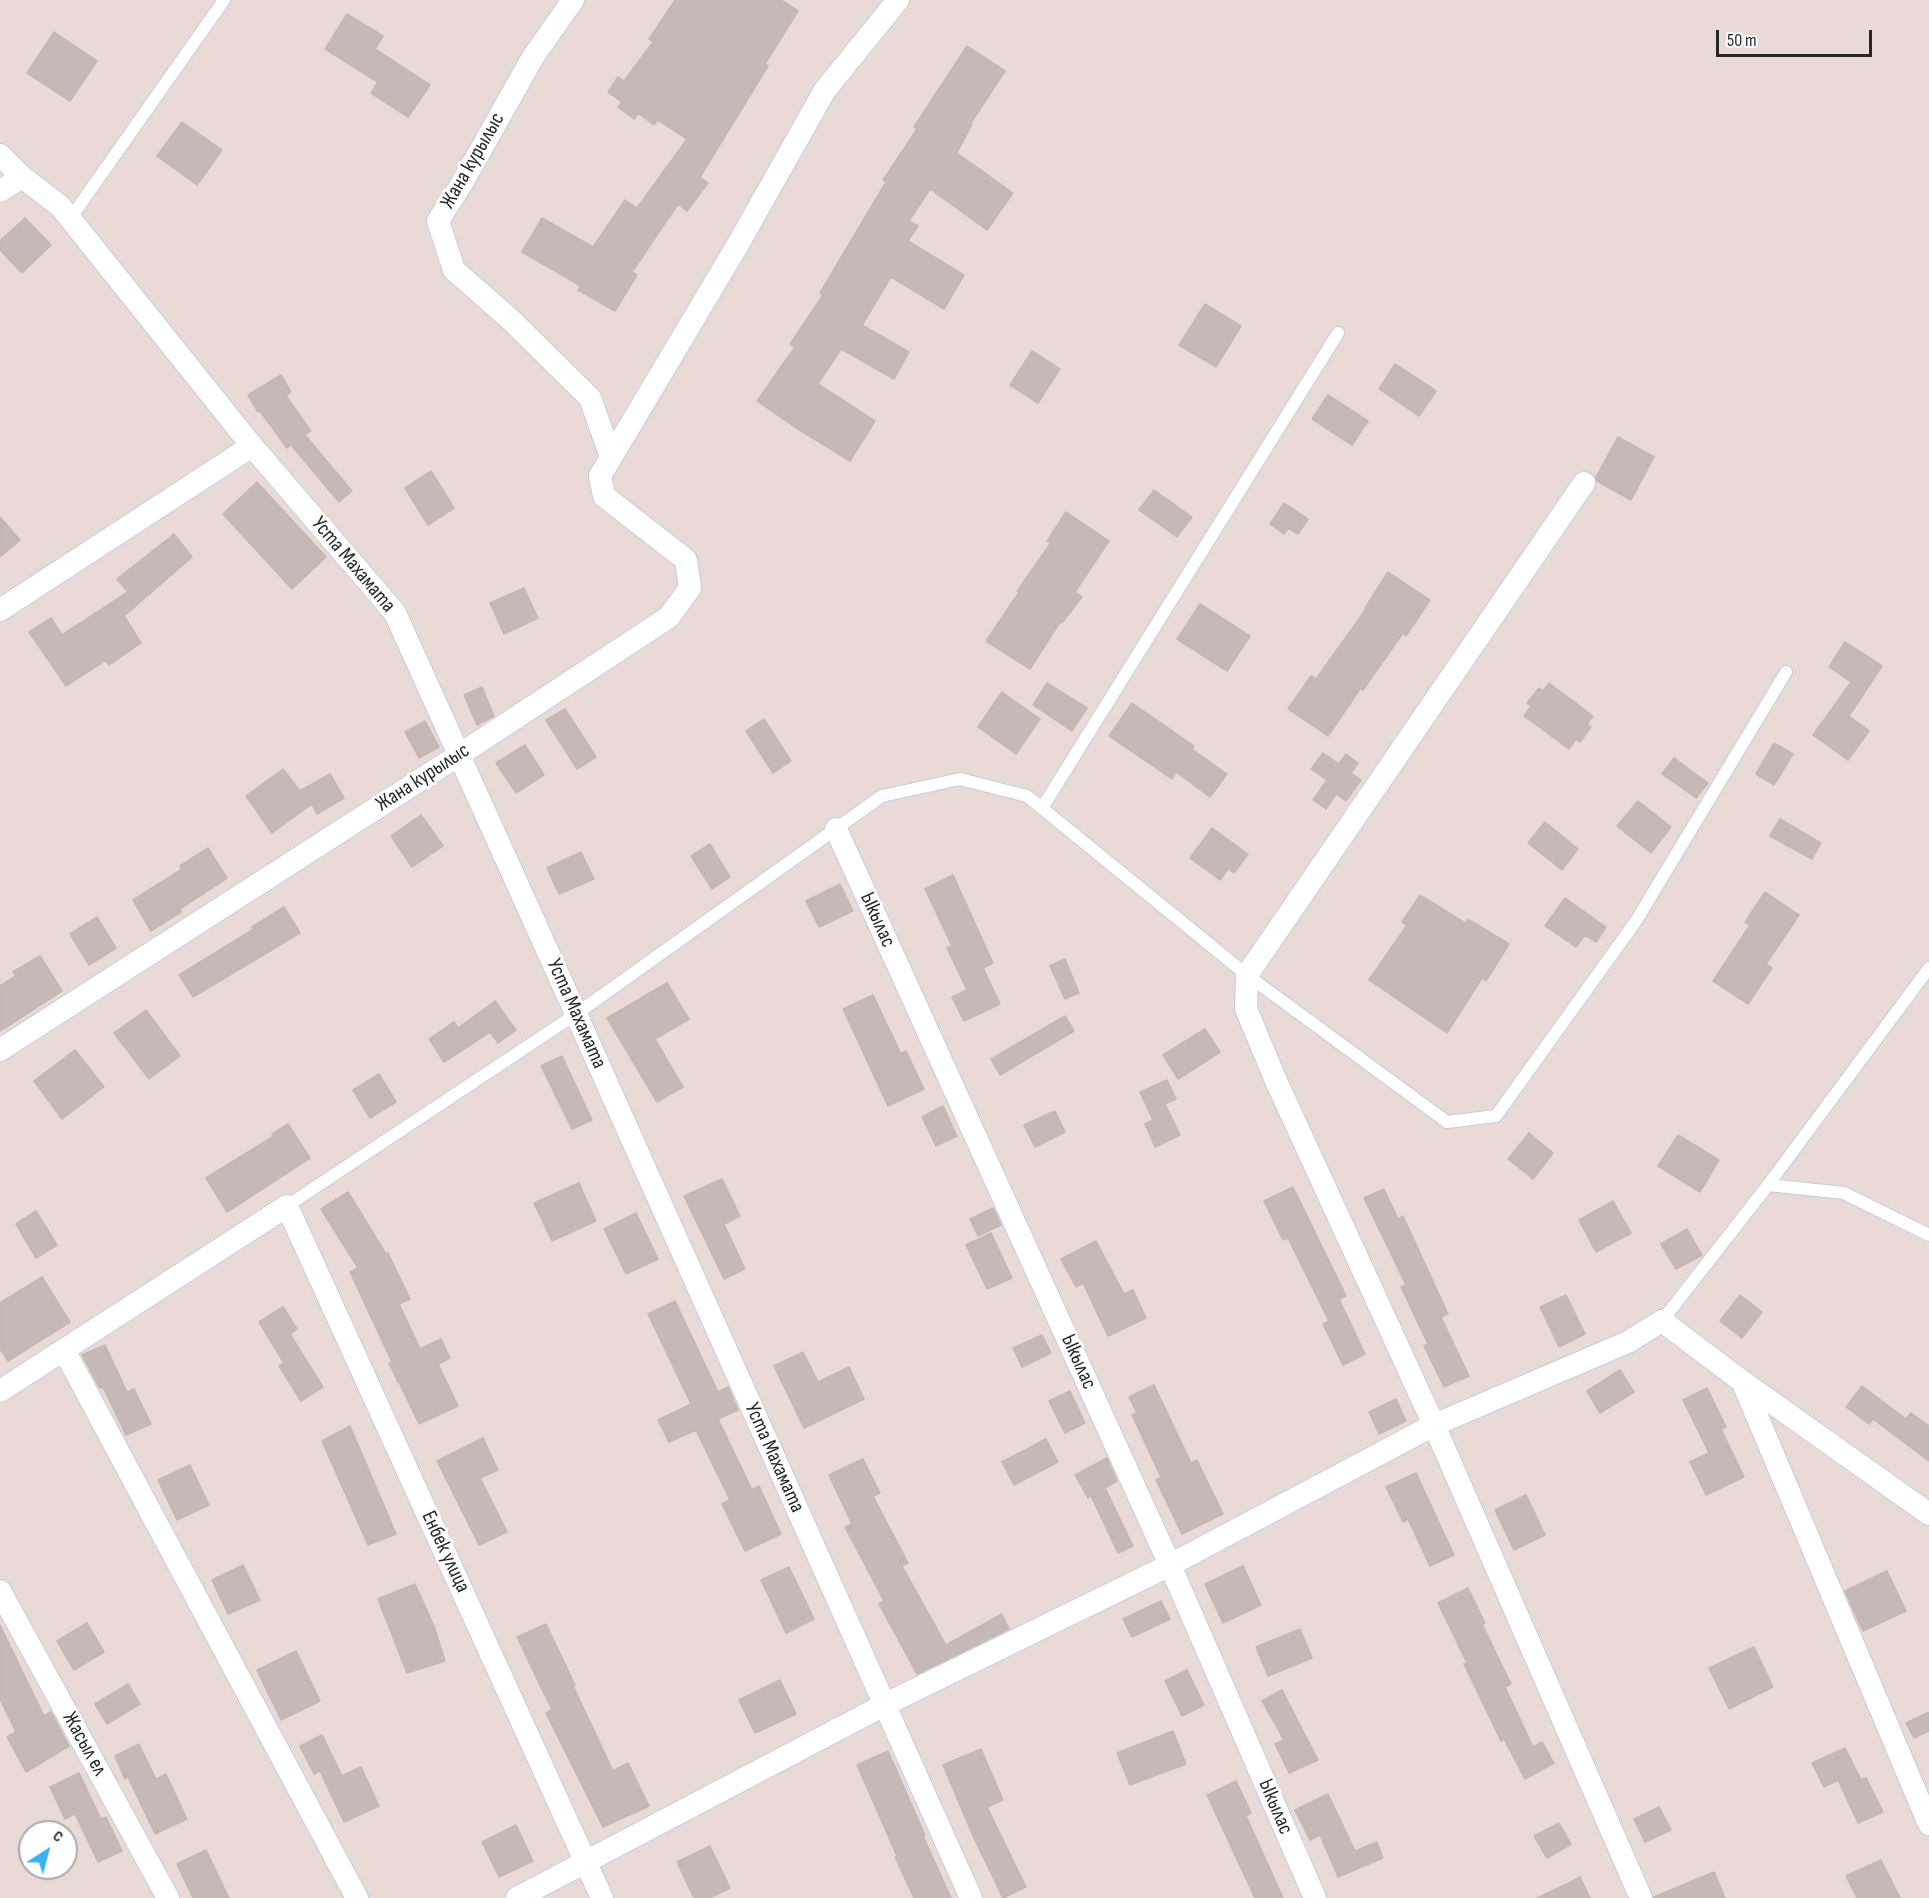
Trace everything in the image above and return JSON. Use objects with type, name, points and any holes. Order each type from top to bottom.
[{"type":"street","name":"Жана курылыс","points":[[573,0],[533,57],[438,221],[454,270],[510,319],[590,398],[611,458]]},
{"type":"street","name":"Жана курылыс","points":[[0,1050],[669,617],[690,588],[686,560],[604,495],[600,476],[737,246],[825,90],[898,0]]},
{"type":"street","name":"Уста Махамата","points":[[0,155],[22,177],[65,212],[252,446],[395,613],[971,1898]]},
{"type":"street","points":[[0,191],[22,177]]},
{"type":"street","points":[[0,610],[252,446]]},
{"type":"street","points":[[1584,483],[1247,975],[1246,1010],[1277,1083],[1434,1425],[1641,1898]]},
{"type":"street","name":"Ыкылас","points":[[836,829],[1170,1565],[1315,1898]]},
{"type":"street","points":[[0,1391],[287,1206]]},
{"type":"street","name":"Енбек улица","points":[[287,1206],[602,1898]]},
{"type":"street","points":[[517,1898],[884,1704],[1170,1565],[1434,1425],[1628,1342],[1662,1321],[1743,1382],[1929,1514]]},
{"type":"street","points":[[64,1350],[357,1898]]},
{"type":"street","points":[[1743,1382],[1929,1824]]},
{"type":"street","name":"Жасыл ел","points":[[0,1591],[168,1898]]},
{"type":"lane","points":[[65,212],[224,0]]},
{"type":"lane","points":[[1042,808],[1338,333]]},
{"type":"lane","points":[[287,1206],[576,1014],[882,796],[960,779],[1027,796],[1247,975],[1447,1122],[1496,1116],[1636,921],[1786,672]]},
{"type":"lane","points":[[1662,1321],[1768,1185],[1929,968]]},
{"type":"lane","points":[[1768,1185],[1844,1193],[1929,1235]]},
{"type":"building","points":[[675,0],[781,0],[798,11],[765,64],[768,66],[700,177],[708,183],[687,211],[678,204],[632,272],[637,275],[615,311],[578,290],[581,286],[522,252],[542,218],[593,247],[625,200],[637,208],[687,139],[658,120],[654,125],[638,113],[634,119],[618,107],[622,102],[608,92],[618,77],[624,81],[653,42],[649,39]]},
{"type":"building","points":[[347,14],[383,36],[375,49],[430,85],[408,117],[371,93],[378,82],[325,49]]},
{"type":"building","points":[[54,32],[97,61],[70,101],[27,73]]},
{"type":"building","points":[[967,46],[1005,71],[971,123],[957,153],[1013,193],[987,230],[930,189],[909,221],[918,226],[908,241],[964,275],[944,309],[891,277],[862,325],[909,352],[894,379],[841,349],[818,384],[875,421],[850,461],[757,401],[795,347],[790,344],[823,295],[820,293],[886,182],[883,180],[917,129],[914,127]]},
{"type":"building","points":[[182,122],[222,150],[197,185],[157,156]]},
{"type":"building","points":[[25,218],[51,245],[22,273],[0,250],[0,241]]},
{"type":"building","points":[[1205,304],[1241,326],[1216,367],[1179,345]]},
{"type":"building","points":[[1032,351],[1060,369],[1038,403],[1010,385]]},
{"type":"building","points":[[1395,364],[1436,391],[1419,416],[1379,389]]},
{"type":"building","points":[[281,375],[291,392],[286,396],[311,431],[305,435],[352,491],[339,502],[291,445],[287,448],[260,411],[258,412],[248,395]]},
{"type":"building","points":[[1328,395],[1368,421],[1352,445],[1312,419]]},
{"type":"building","points":[[1618,437],[1654,457],[1631,500],[1597,481],[1596,477]]},
{"type":"building","points":[[431,471],[454,508],[428,525],[405,488]]},
{"type":"building","points":[[257,482],[326,557],[292,589],[223,514]]},
{"type":"building","points":[[1154,490],[1192,517],[1177,537],[1139,510]]},
{"type":"building","points":[[1284,503],[1308,519],[1298,534],[1288,528],[1284,534],[1270,524]]},
{"type":"building","points":[[1066,512],[1109,541],[1075,592],[1082,597],[1062,623],[1060,622],[1030,669],[986,641],[1019,592],[1017,591],[1051,543],[1047,541]]},
{"type":"building","points":[[0,517],[20,540],[0,557]]},
{"type":"building","points":[[174,534],[192,557],[124,616],[141,643],[109,665],[106,660],[66,686],[29,632],[51,618],[62,635],[128,592],[117,579]]},
{"type":"building","points":[[1388,572],[1430,600],[1406,636],[1403,633],[1363,690],[1360,689],[1328,736],[1288,709],[1311,676],[1316,679],[1366,609]]},
{"type":"building","points":[[524,588],[538,618],[504,634],[490,603]]},
{"type":"building","points":[[1200,604],[1250,636],[1227,671],[1177,639]]},
{"type":"building","points":[[1845,642],[1882,666],[1849,716],[1869,731],[1848,760],[1813,735],[1851,682],[1829,667]]},
{"type":"building","points":[[1047,683],[1087,708],[1072,731],[1033,705]]},
{"type":"building","points":[[1549,683],[1593,716],[1587,724],[1591,727],[1580,742],[1576,739],[1569,749],[1524,716],[1531,706],[1527,703],[1539,688],[1543,691]]},
{"type":"building","points":[[482,687],[494,716],[477,725],[464,695]]},
{"type":"building","points":[[1002,692],[1040,719],[1016,754],[978,727]]},
{"type":"building","points":[[1132,703],[1194,746],[1192,749],[1227,774],[1210,797],[1176,772],[1172,779],[1109,736]]},
{"type":"building","points":[[565,709],[596,757],[577,769],[546,720]]},
{"type":"building","points":[[764,719],[791,761],[773,773],[746,731]]},
{"type":"building","points":[[425,721],[439,747],[419,758],[405,732]]},
{"type":"building","points":[[1774,743],[1793,754],[1774,785],[1756,774]]},
{"type":"building","points":[[525,745],[544,775],[516,793],[496,763]]},
{"type":"building","points":[[1323,753],[1339,764],[1346,754],[1358,763],[1351,773],[1361,780],[1346,801],[1336,794],[1326,809],[1313,800],[1327,780],[1311,769]]},
{"type":"building","points":[[1674,758],[1708,783],[1696,798],[1662,774]]},
{"type":"building","points":[[283,769],[300,791],[330,774],[344,798],[317,814],[312,804],[272,833],[246,796]]},
{"type":"building","points":[[1638,801],[1671,827],[1651,853],[1617,826]]},
{"type":"building","points":[[421,815],[443,846],[412,867],[391,836]]},
{"type":"building","points":[[1780,819],[1821,843],[1812,859],[1770,836]]},
{"type":"building","points":[[1545,822],[1578,849],[1562,870],[1528,843]]},
{"type":"building","points":[[1212,828],[1248,854],[1234,873],[1228,869],[1220,880],[1190,858]]},
{"type":"building","points":[[710,844],[730,877],[712,889],[691,856]]},
{"type":"building","points":[[208,848],[227,878],[151,931],[133,900],[182,869],[180,866]]},
{"type":"building","points":[[581,852],[594,879],[559,894],[547,868]]},
{"type":"building","points":[[953,875],[993,963],[983,968],[1000,1004],[964,1021],[952,997],[967,990],[947,948],[952,946],[925,889]]},
{"type":"building","points":[[840,884],[853,911],[819,927],[806,901]]},
{"type":"building","points":[[1765,892],[1799,915],[1766,964],[1772,968],[1748,1004],[1713,981],[1750,925],[1745,922]]},
{"type":"building","points":[[1420,895],[1465,923],[1468,919],[1509,944],[1486,981],[1482,978],[1447,1033],[1369,980],[1407,925],[1402,922]]},
{"type":"building","points":[[1565,898],[1606,927],[1596,942],[1585,935],[1576,947],[1545,926]]},
{"type":"building","points":[[284,907],[300,933],[193,997],[179,975],[254,929],[252,927]]},
{"type":"building","points":[[97,917],[116,948],[89,965],[70,934]]},
{"type":"building","points":[[40,956],[62,991],[0,1031],[0,986],[16,976],[13,972]]},
{"type":"building","points":[[1065,959],[1079,993],[1065,999],[1050,966]]},
{"type":"building","points":[[667,983],[689,1019],[655,1039],[683,1087],[657,1102],[607,1018]]},
{"type":"building","points":[[873,995],[901,1054],[906,1051],[924,1089],[888,1106],[843,1009]]},
{"type":"building","points":[[495,1001],[516,1030],[498,1043],[490,1032],[444,1062],[429,1039],[454,1022],[458,1028]]},
{"type":"building","points":[[146,1010],[180,1056],[149,1079],[114,1033]]},
{"type":"building","points":[[1065,1016],[1074,1031],[1000,1075],[991,1059]]},
{"type":"building","points":[[1205,1029],[1220,1052],[1178,1079],[1163,1055]]},
{"type":"building","points":[[75,1050],[104,1087],[62,1119],[34,1081]]},
{"type":"building","points":[[562,1056],[592,1120],[572,1129],[541,1066]]},
{"type":"building","points":[[379,1074],[396,1102],[370,1118],[353,1090]]},
{"type":"building","points":[[1167,1080],[1176,1099],[1165,1104],[1180,1135],[1155,1147],[1145,1124],[1153,1120],[1140,1092]]},
{"type":"building","points":[[943,1106],[957,1136],[936,1146],[922,1117]]},
{"type":"building","points":[[1055,1111],[1065,1132],[1035,1147],[1024,1125]]},
{"type":"building","points":[[288,1124],[310,1158],[227,1212],[206,1178],[274,1136],[272,1134]]},
{"type":"building","points":[[1529,1133],[1553,1153],[1533,1179],[1508,1159]]},
{"type":"building","points":[[1678,1135],[1719,1160],[1700,1192],[1658,1166]]},
{"type":"building","points":[[722,1179],[740,1216],[724,1224],[745,1269],[724,1279],[684,1196]]},
{"type":"building","points":[[579,1183],[596,1221],[552,1241],[534,1203]]},
{"type":"building","points":[[1293,1187],[1346,1296],[1339,1299],[1365,1354],[1343,1365],[1323,1324],[1329,1321],[1288,1238],[1283,1240],[1264,1201]]},
{"type":"building","points":[[1384,1189],[1398,1219],[1403,1216],[1448,1314],[1441,1317],[1469,1376],[1444,1387],[1424,1346],[1428,1344],[1401,1287],[1406,1285],[1364,1198]]},
{"type":"building","points":[[348,1192],[386,1254],[388,1253],[410,1299],[399,1304],[420,1349],[441,1339],[450,1358],[438,1364],[458,1406],[419,1424],[389,1363],[392,1362],[350,1272],[358,1268],[321,1209]]},
{"type":"building","points":[[1613,1201],[1631,1233],[1596,1252],[1579,1220]]},
{"type":"building","points":[[993,1208],[1001,1225],[978,1236],[970,1219]]},
{"type":"building","points":[[36,1211],[57,1245],[36,1258],[16,1224]]},
{"type":"building","points":[[636,1213],[658,1259],[626,1274],[604,1229]]},
{"type":"building","points":[[1687,1229],[1702,1255],[1676,1269],[1661,1244]]},
{"type":"building","points":[[991,1233],[1012,1278],[987,1289],[966,1245]]},
{"type":"building","points":[[1096,1241],[1124,1294],[1133,1290],[1146,1318],[1108,1336],[1083,1283],[1076,1287],[1061,1259]]},
{"type":"building","points":[[42,1277],[70,1322],[8,1361],[0,1349],[0,1303]]},
{"type":"building","points":[[1566,1295],[1585,1334],[1559,1347],[1540,1307]]},
{"type":"building","points":[[1740,1295],[1762,1312],[1742,1338],[1720,1321]]},
{"type":"building","points":[[675,1301],[718,1392],[728,1387],[738,1410],[718,1419],[752,1490],[759,1486],[781,1534],[745,1551],[722,1504],[730,1500],[696,1430],[669,1442],[658,1420],[691,1404],[648,1314]]},
{"type":"building","points":[[283,1307],[297,1329],[290,1334],[323,1387],[301,1401],[279,1366],[284,1363],[259,1322]]},
{"type":"building","points":[[1042,1335],[1051,1353],[1022,1367],[1013,1348]]},
{"type":"building","points":[[105,1345],[127,1392],[134,1389],[151,1424],[126,1435],[103,1387],[100,1388],[82,1355]]},
{"type":"building","points":[[803,1352],[818,1382],[849,1367],[864,1399],[804,1428],[774,1366]]},
{"type":"building","points":[[1620,1370],[1634,1392],[1600,1413],[1587,1391]]},
{"type":"building","points":[[1154,1385],[1191,1463],[1197,1460],[1223,1514],[1182,1534],[1156,1480],[1161,1477],[1132,1415],[1137,1413],[1129,1397]]},
{"type":"building","points":[[1862,1386],[1906,1419],[1911,1413],[1929,1426],[1929,1461],[1873,1419],[1869,1424],[1846,1407]]},
{"type":"building","points":[[1707,1388],[1726,1427],[1721,1429],[1744,1477],[1706,1495],[1690,1462],[1709,1453],[1683,1400]]},
{"type":"building","points":[[1070,1391],[1085,1423],[1065,1433],[1049,1401]]},
{"type":"building","points":[[1396,1399],[1406,1421],[1379,1434],[1369,1412]]},
{"type":"building","points":[[350,1426],[396,1534],[368,1545],[322,1441]]},
{"type":"building","points":[[483,1438],[498,1470],[480,1478],[507,1532],[479,1545],[437,1461]]},
{"type":"building","points":[[1046,1439],[1058,1462],[1014,1485],[1002,1462]]},
{"type":"building","points":[[1107,1458],[1117,1481],[1105,1488],[1133,1546],[1118,1553],[1091,1496],[1088,1498],[1075,1475]]},
{"type":"building","points":[[863,1459],[880,1493],[873,1496],[908,1563],[902,1566],[946,1645],[1002,1614],[1009,1629],[917,1674],[879,1604],[884,1601],[845,1527],[852,1524],[829,1475]]},
{"type":"building","points":[[190,1465],[209,1505],[177,1520],[158,1480]]},
{"type":"building","points":[[1416,1473],[1454,1555],[1430,1566],[1408,1519],[1403,1522],[1386,1487]]},
{"type":"building","points":[[1526,1495],[1545,1535],[1514,1550],[1495,1510]]},
{"type":"building","points":[[243,1565],[260,1600],[228,1614],[212,1580]]},
{"type":"building","points":[[1243,1566],[1261,1605],[1223,1623],[1205,1584]]},
{"type":"building","points":[[789,1567],[814,1619],[786,1633],[761,1580]]},
{"type":"building","points":[[1887,1571],[1906,1611],[1863,1631],[1845,1591]]},
{"type":"building","points":[[415,1584],[434,1626],[445,1661],[407,1673],[378,1599]]},
{"type":"building","points":[[1468,1588],[1485,1623],[1482,1624],[1511,1684],[1505,1687],[1533,1747],[1542,1742],[1554,1763],[1525,1779],[1504,1739],[1501,1741],[1438,1603]]},
{"type":"building","points":[[1161,1601],[1170,1619],[1132,1637],[1123,1619]]},
{"type":"building","points":[[87,1623],[104,1652],[74,1670],[57,1641]]},
{"type":"building","points":[[546,1624],[613,1771],[628,1763],[649,1806],[603,1827],[546,1713],[552,1710],[517,1637]]},
{"type":"building","points":[[0,1625],[44,1716],[51,1712],[69,1746],[26,1772],[7,1737],[16,1732],[0,1699]]},
{"type":"building","points":[[1300,1629],[1312,1658],[1268,1676],[1256,1647]]},
{"type":"building","points":[[1754,1647],[1773,1687],[1729,1709],[1709,1668]]},
{"type":"building","points":[[296,1651],[320,1701],[281,1720],[257,1670]]},
{"type":"building","points":[[1187,1670],[1204,1705],[1182,1716],[1165,1681]]},
{"type":"building","points":[[780,1680],[796,1714],[755,1733],[739,1700]]},
{"type":"building","points":[[128,1684],[140,1704],[107,1724],[95,1704]]},
{"type":"building","points":[[1282,1690],[1318,1760],[1289,1773],[1275,1744],[1284,1740],[1262,1701]]},
{"type":"building","points":[[1929,1712],[1929,1731],[1914,1738],[1906,1723]]},
{"type":"building","points":[[1173,1731],[1186,1764],[1130,1785],[1117,1753]]},
{"type":"building","points":[[322,1735],[342,1776],[361,1767],[379,1806],[344,1822],[320,1771],[314,1774],[300,1746]]},
{"type":"building","points":[[139,1744],[156,1779],[166,1774],[187,1819],[155,1834],[128,1777],[125,1779],[115,1756]]},
{"type":"building","points":[[1845,1748],[1861,1780],[1866,1778],[1883,1812],[1858,1823],[1838,1780],[1824,1787],[1812,1763]]},
{"type":"building","points":[[981,1749],[1003,1800],[987,1807],[1026,1887],[1003,1898],[943,1765]]},
{"type":"building","points":[[888,1751],[951,1898],[914,1898],[895,1857],[897,1856],[857,1765]]},
{"type":"building","points":[[79,1773],[101,1819],[106,1817],[122,1851],[98,1862],[75,1814],[65,1819],[50,1787]]},
{"type":"building","points":[[1236,1781],[1251,1813],[1246,1816],[1283,1898],[1255,1898],[1207,1795]]},
{"type":"building","points":[[1328,1794],[1355,1851],[1377,1842],[1383,1858],[1338,1877],[1320,1835],[1310,1840],[1295,1810]]},
{"type":"building","points":[[1659,1807],[1671,1830],[1645,1842],[1634,1819]]},
{"type":"building","points":[[1559,1823],[1571,1844],[1547,1858],[1534,1836]]},
{"type":"building","points":[[516,1825],[533,1861],[499,1877],[482,1842]]},
{"type":"building","points":[[710,1846],[730,1888],[709,1898],[694,1898],[677,1862]]},
{"type":"building","points":[[206,1850],[229,1898],[193,1898],[177,1864]]},
{"type":"building","points":[[1881,1860],[1900,1898],[1857,1898],[1846,1876]]},
{"type":"building","points":[[1714,1872],[1725,1898],[1654,1898],[1654,1897]]},
{"type":"building","points":[[1580,1877],[1590,1898],[1537,1898],[1571,1882]]}]
